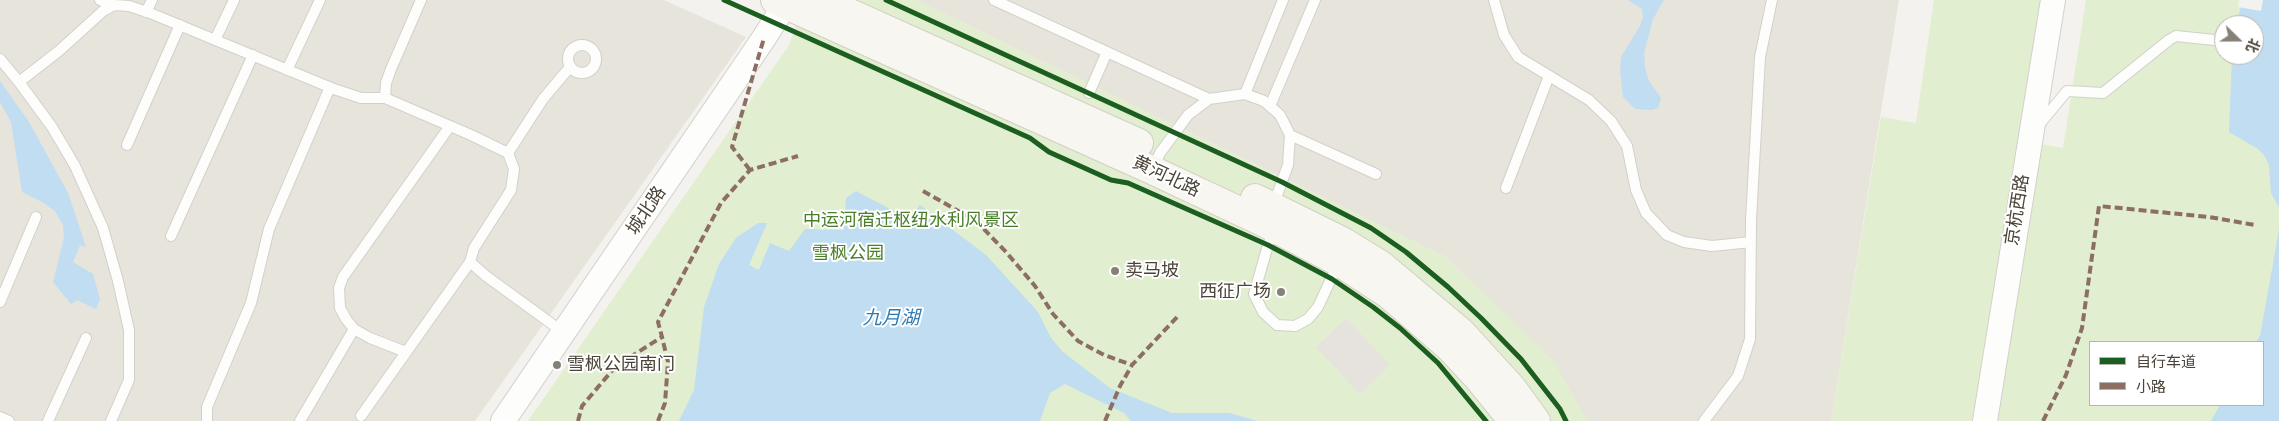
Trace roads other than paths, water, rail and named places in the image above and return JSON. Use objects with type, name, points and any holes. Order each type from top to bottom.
[{"type":"main road","name":"黄河北路","points":[[821,0],[1271,219],[1388,294],[1450,348],[1478,378],[1513,421]]},
{"type":"main road","name":"黄河北路","points":[[783,2],[1156,162]]},
{"type":"main road","name":"黄河北路","points":[[1271,219],[1342,241],[1373,260],[1424,299],[1486,359],[1512,388],[1536,421]]},
{"type":"street","name":"京杭西路","points":[[1985,421],[2053,0]]},
{"type":"street","name":"城北路","points":[[502,421],[564,332],[783,2]]},
{"type":"lane","points":[[100,0],[146,12],[361,98],[385,98],[508,153],[514,169],[511,190],[474,248],[470,262],[361,416]]},
{"type":"lane","points":[[146,12],[152,0]]},
{"type":"lane","points":[[216,40],[234,0]]},
{"type":"lane","points":[[287,70],[320,0]]},
{"type":"lane","points":[[385,98],[386,83],[391,69],[421,0]]},
{"type":"lane","points":[[994,0],[1209,99]]},
{"type":"lane","points":[[1245,94],[1283,0]]},
{"type":"lane","points":[[1270,106],[1315,0]]},
{"type":"lane","points":[[1494,0],[1504,35],[1518,57],[1589,100],[1611,121],[1627,146],[1636,190],[1646,213],[1667,235],[1684,242],[1712,246],[1751,242]]},
{"type":"lane","points":[[1704,421],[1738,376],[1750,339],[1751,242],[1760,57],[1772,0]]},
{"type":"lane","points":[[20,82],[103,12],[114,5]]},
{"type":"lane","points":[[127,145],[180,26]]},
{"type":"lane","points":[[2031,134],[2067,91],[2103,93],[2176,36],[2214,40]]},
{"type":"lane","points":[[1089,93],[1107,52]]},
{"type":"lane","points":[[171,236],[252,56]]},
{"type":"lane","points":[[0,59],[20,82],[52,127],[75,166],[102,228],[118,281],[129,330],[129,380],[111,421]]},
{"type":"lane","points":[[508,153],[543,99],[570,67]]},
{"type":"lane","points":[[1506,188],[1549,76]]},
{"type":"lane","points":[[207,421],[207,407],[251,304],[269,229],[330,87]]},
{"type":"lane","points":[[1156,162],[1188,114],[1209,99],[1245,94],[1264,101],[1280,114],[1290,135],[1288,165],[1271,219],[1268,245],[1254,294],[1262,312],[1277,325],[1295,326],[1308,319],[1318,307],[1339,262]]},
{"type":"lane","points":[[406,352],[370,338],[354,329],[346,320],[340,308],[339,288],[343,277],[450,126]]},
{"type":"lane","points":[[1290,135],[1376,174]]},
{"type":"lane","points":[[0,302],[36,218]]},
{"type":"lane","points":[[470,262],[486,276],[564,332]]},
{"type":"lane","points":[[300,421],[354,329]]},
{"type":"lane","points":[[48,421],[86,338]]},
{"type":"lane","points":[[0,417],[8,421]]},
{"type":"water","points":[[1628,0],[1664,0],[1653,19],[1644,53],[1645,68],[1649,81],[1661,98],[1658,108],[1652,110],[1635,109],[1623,97],[1620,70],[1621,57],[1643,18],[1642,9]]},
{"type":"water","points":[[2242,0],[2279,0],[2279,207],[2271,193],[2269,165],[2264,155],[2258,149],[2229,132],[2232,65],[2264,65],[2264,15],[2239,15]]},
{"type":"water","points":[[0,81],[29,122],[68,193],[86,247],[80,245],[73,262],[93,274],[100,299],[96,309],[77,300],[71,304],[53,282],[64,238],[63,225],[55,211],[22,192],[11,122],[0,102]]},
{"type":"water","name":"九月湖","points":[[856,191],[909,219],[920,205],[986,255],[1038,312],[1051,338],[1063,352],[1110,388],[1172,413],[1229,413],[1258,421],[1131,421],[1124,413],[1065,384],[1050,393],[1040,421],[679,421],[694,390],[704,307],[719,264],[736,238],[758,223],[767,223],[749,265],[759,270],[770,243],[789,251],[805,229],[844,230],[846,198]]},
{"type":"water","points":[[2279,230],[2279,421],[2211,421],[2219,406],[2264,406],[2264,341],[2257,341],[2260,336]]},
{"type":"place","name":"卖马坡","points":[[1115,271]]},
{"type":"place","name":"西征广场","points":[[1281,292]]},
{"type":"place","name":"雪枫公园南门","points":[[557,365]]},
{"type":"park label","name":"中运河宿迁枢纽水利风景区","points":[[911,221]]},
{"type":"park label","name":"雪枫公园","points":[[848,254]]}]
